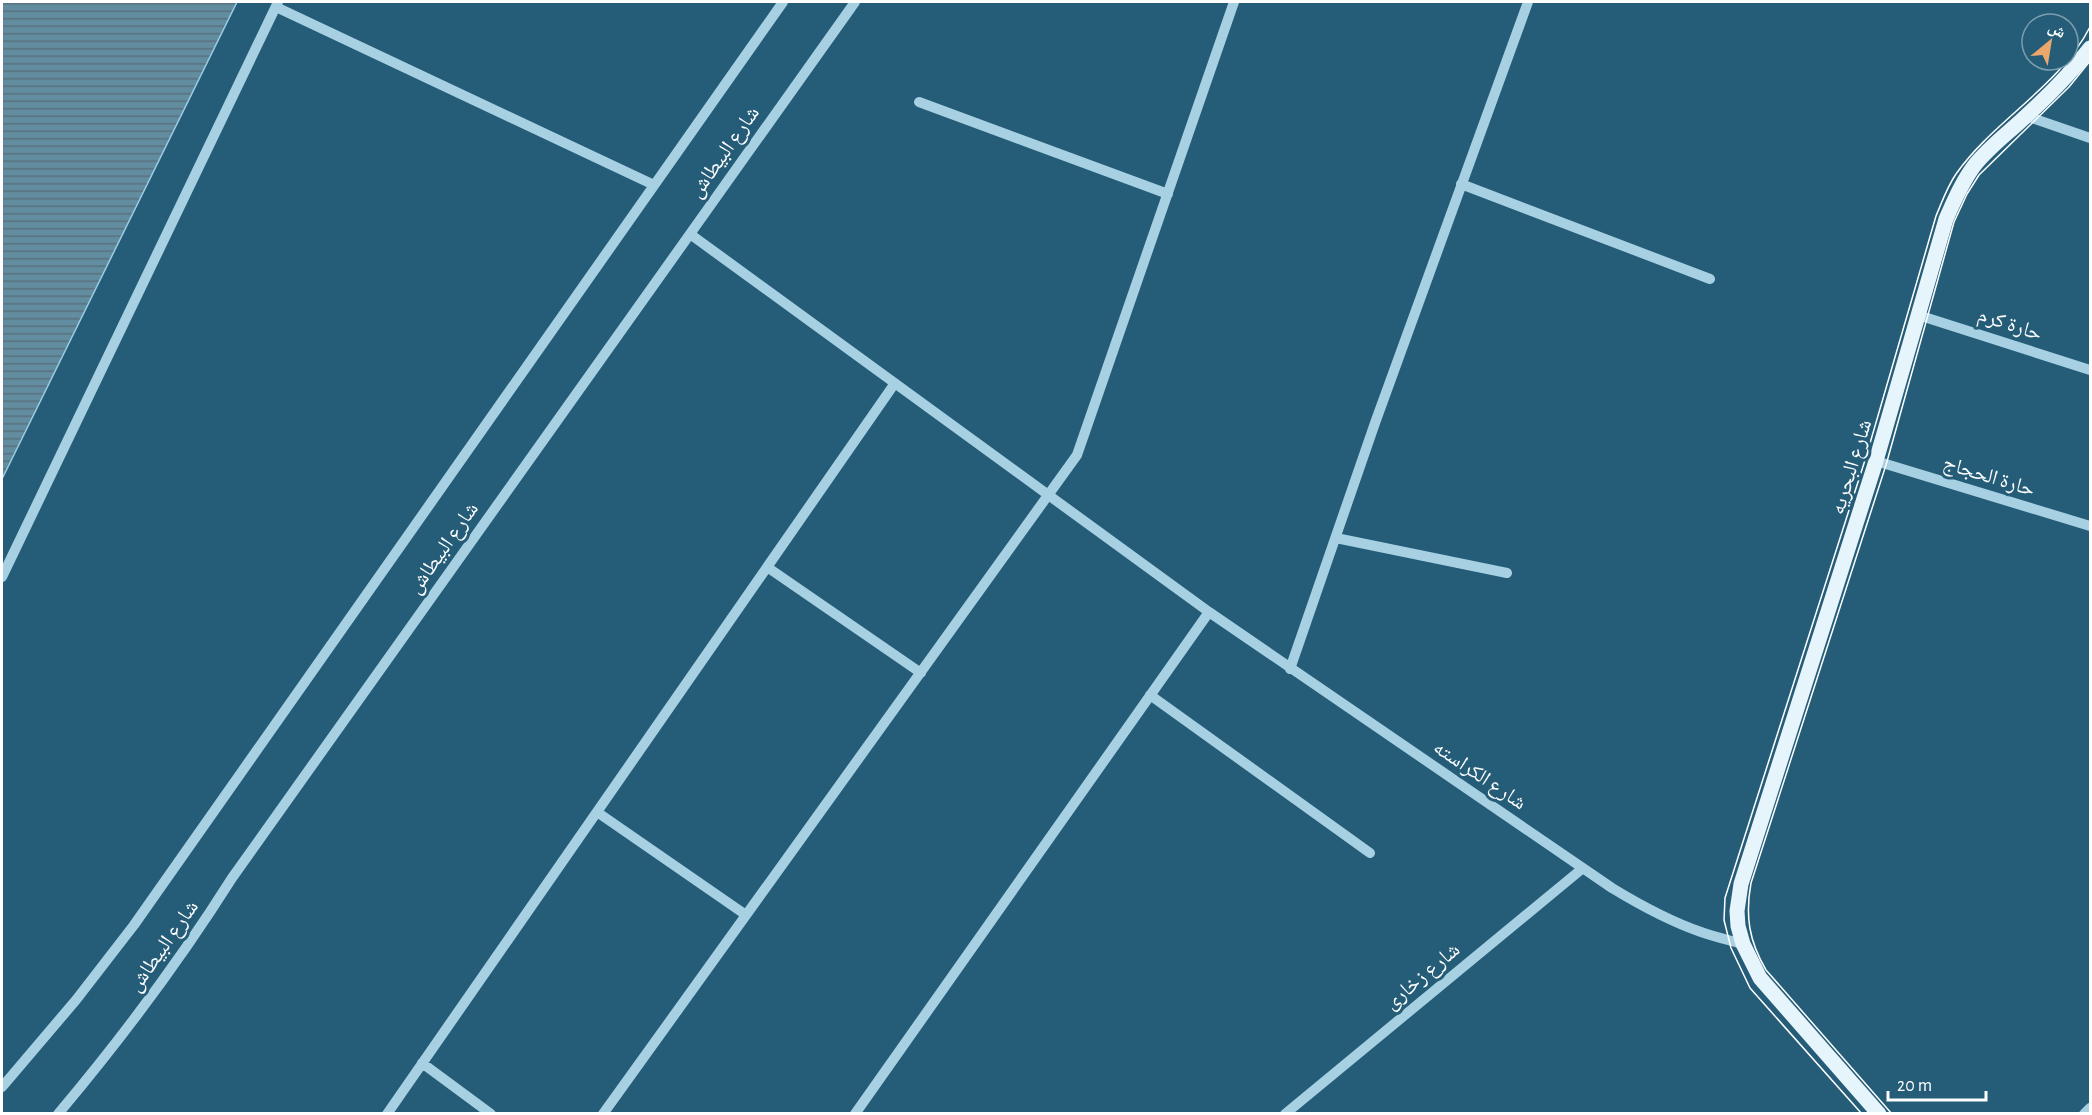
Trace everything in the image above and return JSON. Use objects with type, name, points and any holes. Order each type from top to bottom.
[{"type":"main road","name":"شارع البحريه","points":[[1879,1113],[1760,978],[1743,944],[1737,911],[1745,871],[1876,461],[1946,219],[1974,166],[2079,63],[2091,48]]},
{"type":"street","name":"شارع البيطاش","points":[[2,1088],[76,1000],[134,925],[783,2]]},
{"type":"street","name":"شارع البيطاش","points":[[58,1113],[145,1007],[190,944],[232,878],[855,2]]},
{"type":"street","points":[[603,1113],[1077,455],[1234,2]]},
{"type":"street","points":[[1290,669],[1461,184],[1528,2]]},
{"type":"street","points":[[2,578],[277,4],[654,185]]},
{"type":"street","points":[[919,102],[1168,194]]},
{"type":"street","points":[[2026,116],[2091,138]]},
{"type":"street","points":[[1461,184],[1710,279]]},
{"type":"street","name":"شارع الكراسته","points":[[690,234],[1209,612],[1583,868],[1641,906],[1672,921],[1743,944]]},
{"type":"street","name":"حارة كرم","points":[[1918,315],[2091,370]]},
{"type":"street","points":[[387,1113],[895,383]]},
{"type":"street","name":"حارة الحجاج","points":[[1876,461],[2089,526]]},
{"type":"street","points":[[2089,526],[2091,514]]},
{"type":"street","points":[[1336,538],[1507,573]]},
{"type":"street","points":[[767,567],[921,673]]},
{"type":"street","points":[[855,1113],[1209,612]]},
{"type":"street","points":[[1150,695],[1370,853]]},
{"type":"street","points":[[597,812],[746,915]]},
{"type":"street","name":"شارع زخارى","points":[[1286,1113],[1583,868]]},
{"type":"street","points":[[422,1064],[491,1113]]},
{"type":"street","points":[[2084,1113],[2091,1108]]},
{"type":"water","points":[[2,2],[237,2],[2,479]]},
{"type":"tram line","points":[[1862,1114],[1750,988],[1731,948],[1724,920],[1725,898],[1866,457],[1936,216],[1953,179],[1971,155],[2061,68],[2090,27]]},
{"type":"tram line","points":[[1892,1114],[1766,970],[1756,949],[1750,928],[1748,906],[1751,883],[1886,465],[1954,222],[1979,175],[2069,87],[2090,61]]}]
